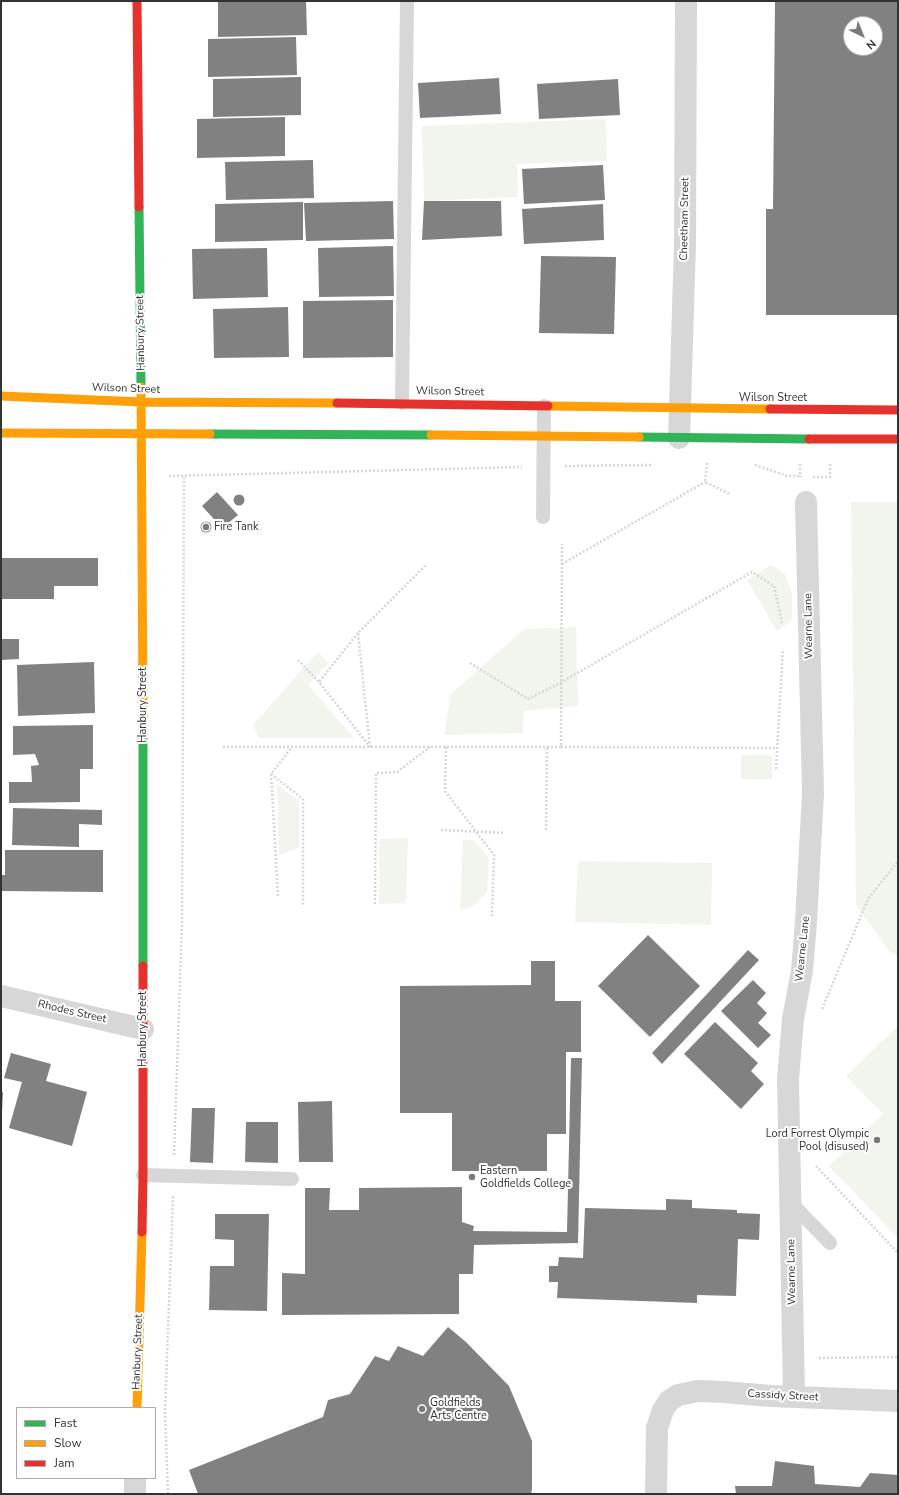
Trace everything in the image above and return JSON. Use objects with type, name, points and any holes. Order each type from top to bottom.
[{"type":"street","name":"Hanbury Street","points":[[137,1],[144,519],[143,1176],[137,1407]]},
{"type":"street","name":"Cheetham Street","points":[[679,438],[685,244],[686,1]]},
{"type":"street","name":"Wilson Street","points":[[1,396],[142,402],[402,403],[680,409],[898,410]]},
{"type":"street","points":[[1,433],[543,435],[679,438],[898,439]]},
{"type":"street","name":"Wearne Lane","points":[[794,1396],[788,1079],[793,1019],[802,964],[813,793],[806,502]]},
{"type":"street","name":"Rhodes Street","points":[[1,996],[143,1029]]},
{"type":"street","name":"Cassidy Street","points":[[656,1494],[657,1428],[663,1410],[669,1401],[685,1393],[698,1391],[898,1401]]},
{"type":"street","points":[[135,1479],[135,1494]]},
{"type":"lane","points":[[402,403],[407,1]]},
{"type":"lane","points":[[543,517],[542,467],[544,406]]},
{"type":"lane","points":[[143,1176],[292,1179]]},
{"type":"lane","points":[[791,1203],[830,1243]]},
{"type":"path","points":[[793,439],[797,449],[800,466],[799,476],[806,502]]},
{"type":"path","points":[[754,465],[788,476],[830,477],[830,461]]},
{"type":"path","points":[[705,482],[707,463]]},
{"type":"path","points":[[700,464],[714,463]]},
{"type":"path","points":[[169,476],[652,464]]},
{"type":"path","points":[[168,1494],[165,1411],[182,923],[184,476]]},
{"type":"path","points":[[705,482],[730,494]]},
{"type":"path","points":[[561,564],[705,482]]},
{"type":"path","points":[[560,748],[562,544]]},
{"type":"path","points":[[319,682],[358,633],[426,565]]},
{"type":"path","points":[[470,663],[528,699],[560,683],[752,572],[774,586],[784,629]]},
{"type":"path","points":[[358,633],[370,747]]},
{"type":"path","points":[[776,769],[783,645]]},
{"type":"path","points":[[298,660],[319,682],[370,747]]},
{"type":"path","points":[[223,747],[777,748]]},
{"type":"path","points":[[278,896],[271,774],[292,747]]},
{"type":"path","points":[[375,904],[376,773],[397,772],[431,747]]},
{"type":"path","points":[[446,747],[445,791],[494,855],[492,916]]},
{"type":"path","points":[[546,830],[547,748]]},
{"type":"path","points":[[271,774],[303,800],[303,905]]},
{"type":"path","points":[[440,830],[505,833]]},
{"type":"path","points":[[819,1016],[868,899],[898,860]]},
{"type":"path","points":[[811,1161],[898,1253]]},
{"type":"path","points":[[793,1358],[898,1357]]},
{"type":"shaded area","points":[[606,119],[607,161],[517,164],[518,197],[424,201],[422,126]]},
{"type":"shaded area","points":[[851,502],[898,502],[898,956],[889,951],[856,905]]},
{"type":"shaded area","points":[[771,565],[785,574],[792,594],[792,620],[777,631],[747,580]]},
{"type":"shaded area","points":[[576,627],[578,706],[524,711],[523,733],[444,735],[451,694],[524,629]]},
{"type":"shaded area","points":[[318,652],[329,663],[308,685],[354,738],[259,738],[253,725]]},
{"type":"shaded area","points":[[741,755],[772,755],[772,779],[741,779]]},
{"type":"shaded area","points":[[277,784],[299,801],[299,848],[279,855]]},
{"type":"shaded area","points":[[408,838],[406,903],[379,904],[379,839]]},
{"type":"shaded area","points":[[463,840],[474,840],[489,859],[487,892],[473,907],[460,910]]},
{"type":"shaded area","points":[[578,861],[712,863],[711,925],[575,922]]},
{"type":"shaded area","name":"Lord Forrest Olympic Pool (disused)","points":[[898,1026],[898,1238],[829,1166],[883,1114],[846,1076]]},
{"type":"building","points":[[218,1],[306,1],[307,35],[218,37]]},
{"type":"building","points":[[775,1],[898,1],[898,315],[766,315],[766,209],[773,209]]},
{"type":"building","points":[[296,37],[297,75],[208,77],[208,39]]},
{"type":"building","points":[[301,77],[301,115],[213,117],[213,79]]},
{"type":"building","points":[[499,78],[501,114],[420,118],[418,83]]},
{"type":"building","points":[[618,79],[620,115],[539,119],[537,84]]},
{"type":"building","points":[[285,117],[285,156],[197,158],[197,119]]},
{"type":"building","points":[[313,160],[314,198],[226,200],[225,162]]},
{"type":"building","points":[[603,165],[605,200],[524,204],[522,169]]},
{"type":"building","points":[[393,201],[394,239],[306,241],[304,203]]},
{"type":"building","points":[[424,201],[501,201],[502,236],[422,240]]},
{"type":"building","points":[[303,202],[303,240],[215,242],[215,204]]},
{"type":"building","points":[[603,204],[604,240],[524,244],[522,209]]},
{"type":"building","points":[[393,246],[394,296],[319,297],[318,248]]},
{"type":"building","points":[[267,248],[268,297],[193,299],[192,249]]},
{"type":"building","points":[[541,256],[616,257],[614,334],[539,333]]},
{"type":"building","points":[[393,300],[393,357],[303,358],[303,301]]},
{"type":"building","points":[[288,307],[289,357],[214,358],[213,309]]},
{"type":"building","points":[[217,492],[238,515],[222,528],[202,506]]},
{"type":"building","name":"Fire Tank","points":[[239,494],[243,496],[245,500],[243,504],[239,506],[235,504],[233,500],[235,496]]},
{"type":"building","name":"Fire Tank","points":[[206,521],[210,523],[212,527],[210,531],[206,533],[202,531],[200,527],[202,523]]},
{"type":"building","points":[[1,558],[98,558],[98,586],[54,586],[54,599],[1,599]]},
{"type":"building","points":[[1,639],[19,639],[19,659],[1,660]]},
{"type":"building","points":[[94,662],[95,713],[18,716],[17,665]]},
{"type":"building","points":[[93,725],[93,769],[80,769],[80,802],[9,803],[9,782],[32,782],[31,766],[39,765],[35,754],[13,755],[13,726]]},
{"type":"building","points":[[13,808],[102,810],[102,825],[79,824],[79,847],[12,845]]},
{"type":"building","points":[[5,850],[103,850],[103,892],[1,891],[1,875],[5,875]]},
{"type":"building","points":[[648,935],[700,986],[650,1037],[598,986]]},
{"type":"building","points":[[748,950],[759,960],[662,1064],[652,1053]]},
{"type":"building","points":[[531,961],[555,961],[555,1001],[581,1001],[581,1052],[566,1052],[566,1134],[547,1134],[547,1171],[452,1171],[452,1113],[400,1113],[400,986],[531,985]]},
{"type":"building","points":[[753,980],[766,993],[757,1003],[767,1013],[758,1023],[771,1035],[758,1048],[721,1011]]},
{"type":"building","points":[[715,1022],[758,1063],[751,1071],[764,1084],[741,1109],[684,1054]]},
{"type":"building","points":[[11,1053],[51,1064],[46,1081],[87,1092],[72,1146],[9,1128],[22,1082],[4,1078]]},
{"type":"building","points":[[571,1058],[582,1058],[578,1243],[474,1245],[473,1274],[459,1274],[459,1314],[282,1315],[282,1273],[305,1274],[305,1188],[330,1188],[329,1210],[359,1210],[359,1188],[462,1187],[462,1222],[474,1226],[473,1231],[567,1232]]},
{"type":"building","points":[[1,1092],[3,1092],[2,1113],[1,1113]]},
{"type":"building","points":[[332,1101],[333,1162],[299,1162],[298,1102]]},
{"type":"building","points":[[192,1108],[215,1108],[213,1163],[190,1162]]},
{"type":"building","points":[[246,1122],[278,1122],[278,1163],[245,1162]]},
{"type":"building","points":[[666,1199],[692,1200],[692,1208],[737,1210],[737,1213],[760,1214],[759,1240],[738,1239],[736,1296],[697,1295],[697,1303],[557,1298],[558,1282],[549,1282],[549,1266],[558,1266],[559,1257],[583,1258],[585,1208],[666,1210]]},
{"type":"building","points":[[215,1214],[269,1214],[267,1311],[209,1310],[210,1266],[234,1266],[234,1240],[215,1239]]},
{"type":"building","name":"Goldfields Arts Centre","points":[[448,1327],[466,1342],[509,1386],[532,1441],[531,1494],[198,1494],[189,1470],[323,1417],[328,1400],[350,1394],[375,1356],[389,1361],[398,1346],[423,1356]]},
{"type":"building","points":[[775,1461],[814,1466],[815,1484],[860,1487],[870,1473],[898,1475],[898,1494],[736,1494],[735,1486],[772,1486]]},
{"type":"traffic: fast","points":[[139,207],[141,387]]},
{"type":"traffic: fast","points":[[210,434],[431,435]]},
{"type":"traffic: fast","points":[[639,437],[809,439]]},
{"type":"traffic: fast","points":[[143,706],[143,966]]},
{"type":"traffic: slow","points":[[141,387],[143,706]]},
{"type":"traffic: slow","points":[[1,396],[142,402],[337,403]]},
{"type":"traffic: slow","points":[[548,406],[770,409]]},
{"type":"traffic: slow","points":[[1,433],[210,434]]},
{"type":"traffic: slow","points":[[431,435],[639,437]]},
{"type":"traffic: slow","points":[[137,1407],[142,1232]]},
{"type":"traffic: jam","points":[[137,1],[139,207]]},
{"type":"traffic: jam","points":[[337,403],[548,406]]},
{"type":"traffic: jam","points":[[770,409],[898,410]]},
{"type":"traffic: jam","points":[[809,439],[898,439]]},
{"type":"traffic: jam","points":[[142,1232],[143,966]]},
{"type":"place","name":"Fire Tank","points":[[206,527]]},
{"type":"place","name":"Lord Forrest Olympic Pool (disused)","points":[[877,1140]]},
{"type":"place","name":"Eastern Goldfields College","points":[[472,1177]]},
{"type":"place","name":"Goldfields Arts Centre","points":[[422,1409]]}]
